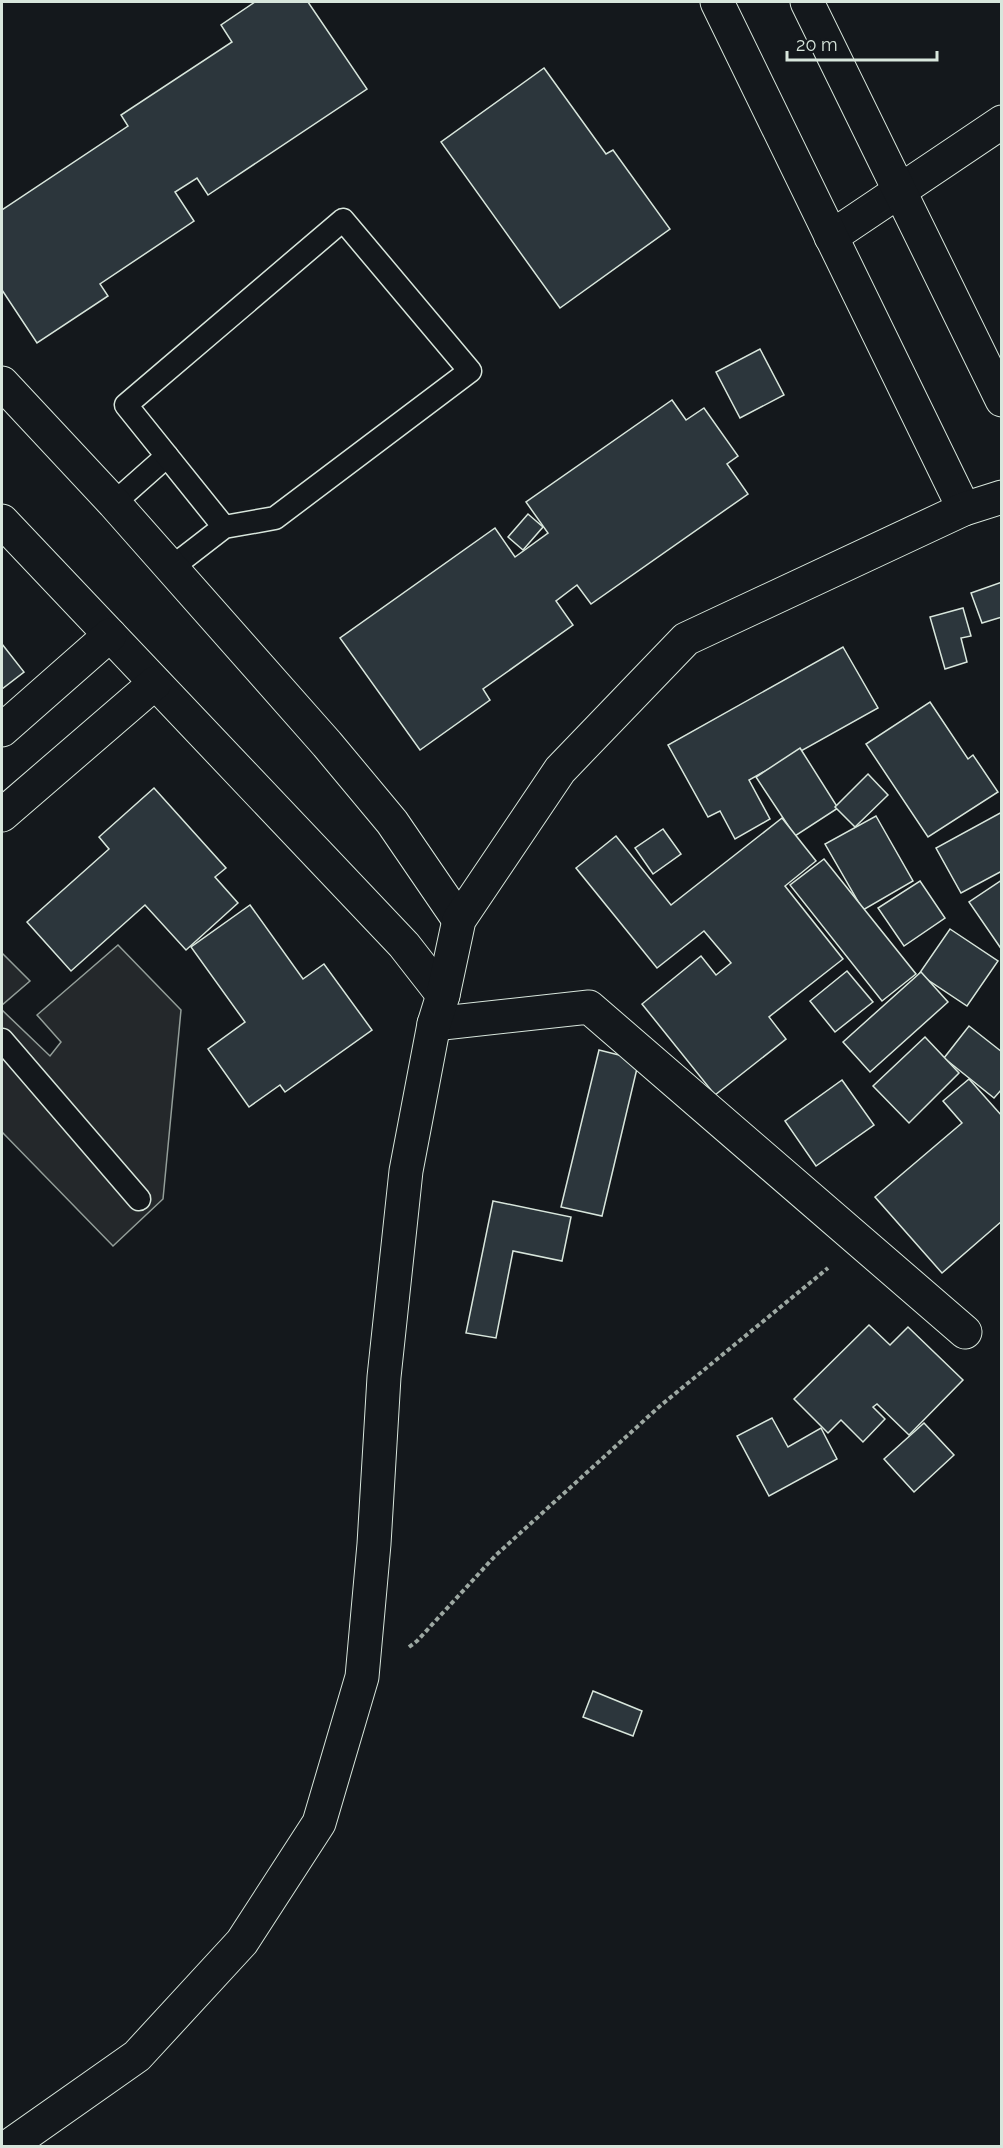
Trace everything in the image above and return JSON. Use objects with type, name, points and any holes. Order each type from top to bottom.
[{"type":"street","points":[[717,2],[964,509]]},
{"type":"street","points":[[807,2],[1002,400]]},
{"type":"street","points":[[831,237],[1002,122]]},
{"type":"street","points":[[2,383],[114,503],[327,744],[384,813],[459,920]]},
{"type":"street","points":[[9,2146],[136,2056],[242,1942],[319,1823],[362,1677],[374,1544],[384,1377],[406,1171],[459,920],[561,770],[686,639],[964,509],[1002,497]]},
{"type":"street","points":[[2,521],[404,945],[439,1009]]},
{"type":"street","points":[[2,729],[110,635]]},
{"type":"street","points":[[2,815],[155,682]]},
{"type":"street","points":[[439,1009],[589,1007],[965,1332]]},
{"type":"lane","points":[[171,568],[224,528],[275,518],[470,372],[343,220],[126,405],[224,528]]},
{"type":"lane","points":[[114,503],[167,456]]},
{"type":"lane","points":[[2,1040],[139,1199]]},
{"type":"path","points":[[362,1677],[417,1641],[496,1555],[660,1406],[861,1241]]},
{"type":"shaded area","points":[[118,945],[181,1010],[163,1199],[113,1246],[2,1132],[2,1010],[50,1056],[61,1042],[37,1015]]},
{"type":"shaded area","points":[[2,953],[30,981],[2,1005]]},
{"type":"building","points":[[255,2],[308,2],[367,89],[208,195],[197,178],[175,192],[194,221],[100,284],[108,296],[37,343],[2,290],[2,210],[128,126],[121,115],[232,42],[221,25]]},
{"type":"building","points":[[544,68],[606,154],[613,150],[670,229],[560,308],[441,142]]},
{"type":"building","points":[[760,349],[784,395],[740,418],[716,372]]},
{"type":"building","points":[[672,400],[686,420],[704,408],[738,456],[727,464],[748,494],[591,604],[577,585],[556,601],[573,625],[483,689],[490,700],[420,750],[340,638],[495,528],[515,557],[548,533],[526,502]]},
{"type":"building","points":[[528,514],[543,527],[523,550],[508,537]]},
{"type":"building","points":[[1002,582],[1002,617],[982,623],[971,593]]},
{"type":"building","points":[[963,608],[971,636],[961,638],[967,662],[945,669],[930,617]]},
{"type":"building","points":[[2,644],[24,672],[2,689]]},
{"type":"building","points":[[843,647],[878,708],[749,780],[770,819],[735,839],[720,811],[708,817],[668,745]]},
{"type":"building","points":[[930,702],[968,759],[973,755],[998,792],[928,837],[866,744]]},
{"type":"building","points":[[800,748],[838,808],[795,836],[756,777]]},
{"type":"building","points":[[868,774],[888,795],[855,827],[835,807]]},
{"type":"building","points":[[154,788],[226,868],[215,877],[238,903],[186,950],[145,905],[71,971],[27,922],[109,849],[99,837]]},
{"type":"building","points":[[1002,812],[1002,871],[961,893],[936,848]]},
{"type":"building","points":[[876,816],[913,881],[863,910],[825,844]]},
{"type":"building","points":[[782,818],[816,861],[785,886],[843,959],[769,1017],[786,1039],[715,1095],[642,1004],[701,956],[716,975],[731,963],[704,931],[657,968],[576,868],[616,836],[671,905]]},
{"type":"building","points":[[663,829],[681,854],[653,874],[635,848]]},
{"type":"building","points":[[824,859],[916,974],[882,1001],[790,885]]},
{"type":"building","points":[[1002,880],[1002,950],[969,902]]},
{"type":"building","points":[[920,881],[945,918],[904,946],[878,908]]},
{"type":"building","points":[[250,905],[303,979],[324,964],[372,1030],[285,1092],[280,1085],[249,1107],[208,1049],[245,1022],[191,947]]},
{"type":"building","points":[[950,929],[998,961],[967,1006],[919,974]]},
{"type":"building","points":[[847,971],[873,1002],[835,1032],[810,1001]]},
{"type":"building","points":[[921,972],[948,1002],[870,1072],[843,1042]]},
{"type":"building","points":[[969,1026],[1002,1052],[1002,1089],[994,1098],[944,1058]]},
{"type":"building","points":[[925,1037],[959,1073],[909,1123],[873,1086]]},
{"type":"building","points":[[599,1050],[639,1060],[602,1216],[561,1207]]},
{"type":"building","points":[[969,1079],[1002,1116],[1002,1221],[942,1273],[875,1197],[962,1123],[943,1101]]},
{"type":"building","points":[[842,1080],[874,1125],[816,1166],[785,1121]]},
{"type":"building","points":[[493,1201],[571,1217],[562,1261],[513,1251],[496,1338],[466,1333]]},
{"type":"building","points":[[869,1325],[890,1345],[908,1327],[963,1380],[909,1435],[877,1404],[873,1407],[885,1419],[863,1442],[841,1420],[828,1433],[794,1399]]},
{"type":"building","points":[[772,1418],[788,1447],[821,1428],[837,1459],[769,1496],[737,1436]]},
{"type":"building","points":[[924,1423],[954,1455],[914,1492],[884,1459]]},
{"type":"building","points":[[593,1691],[642,1711],[633,1736],[583,1717]]}]
